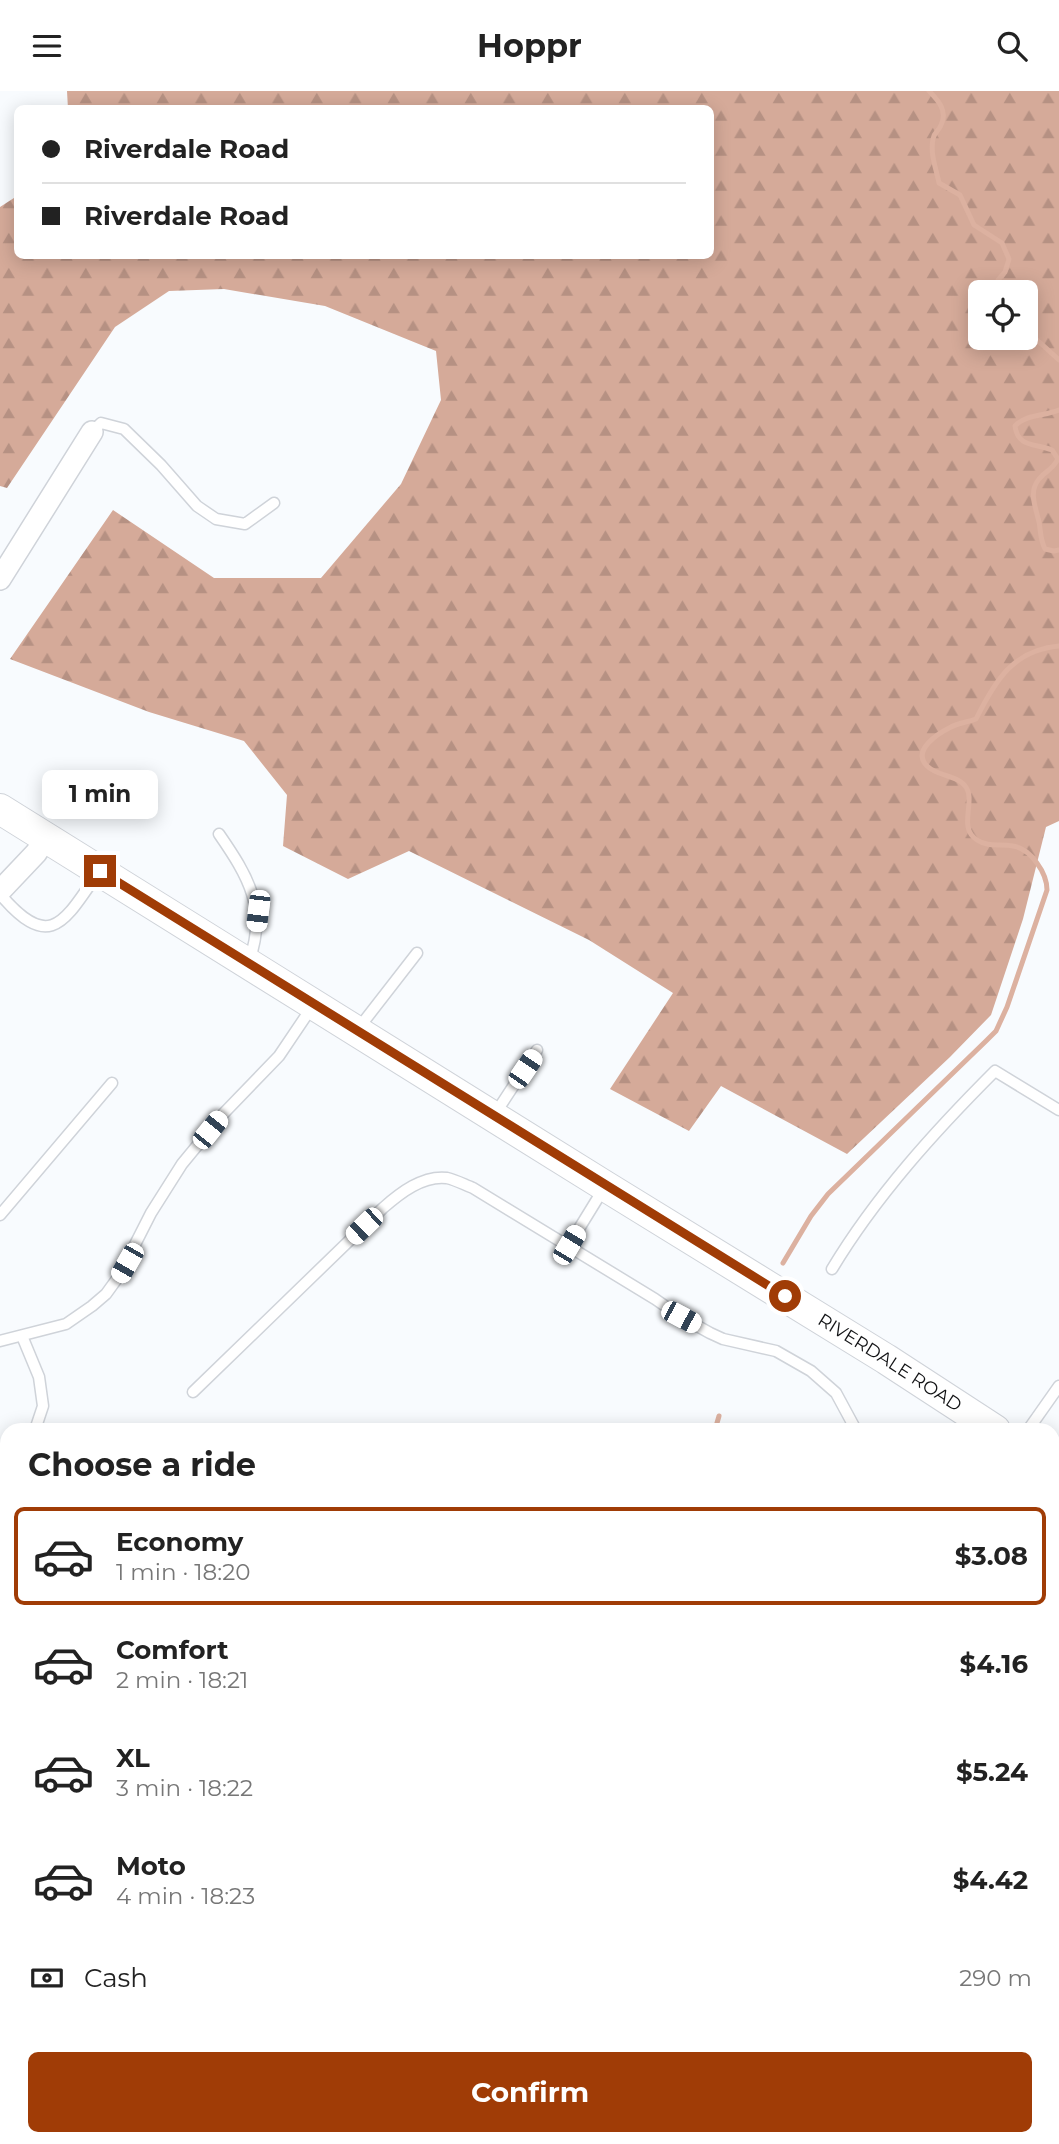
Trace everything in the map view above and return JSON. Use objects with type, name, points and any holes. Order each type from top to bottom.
[{"type":"main road","name":"RIVERDALE ROAD","points":[[0,809],[886,1359],[984,1423]]},
{"type":"street","points":[[0,579],[92,432]]},
{"type":"street","points":[[0,892],[36,853],[46,838]]},
{"type":"lane","points":[[92,432],[101,423],[124,429],[197,506],[216,519],[245,524],[274,502]]},
{"type":"lane","points":[[219,834],[243,869],[258,911],[253,951],[248,964]]},
{"type":"lane","points":[[0,892],[12,908],[29,922],[49,928],[68,916],[100,871]]},
{"type":"lane","points":[[356,1031],[417,953]]},
{"type":"lane","points":[[0,1341],[66,1324],[106,1294],[119,1276],[152,1213],[182,1164],[224,1113],[279,1056],[314,1004]]},
{"type":"lane","points":[[494,1117],[537,1051]]},
{"type":"lane","points":[[832,1269],[855,1231],[879,1200],[966,1100],[995,1071],[1059,1110]]},
{"type":"lane","points":[[0,1215],[112,1083]]},
{"type":"lane","points":[[193,1392],[383,1208],[412,1186],[448,1178],[473,1188],[710,1333],[723,1339],[776,1351],[811,1371],[836,1393],[852,1423]]},
{"type":"lane","points":[[569,1245],[605,1186]]},
{"type":"lane","points":[[22,1336],[39,1377],[43,1406],[37,1423]]},
{"type":"lane","points":[[1033,1423],[1059,1386]]},
{"type":"green space","points":[[67,91],[1059,91],[1059,821],[1046,827],[1023,919],[991,1015],[847,1154],[721,1086],[689,1131],[610,1089],[673,993],[589,940],[409,851],[348,879],[283,846],[287,795],[244,741],[149,712],[10,659],[113,510],[214,578],[321,578],[401,484],[441,400],[436,351],[325,306],[224,289],[169,291],[115,327],[7,488],[0,486],[0,207],[14,198],[14,259],[714,259],[714,105],[68,105]]},
{"type":"waterway","points":[[929,91],[943,110],[943,120],[932,145],[939,183],[960,195],[974,225],[1002,243],[1009,259],[1005,272],[998,280]]},
{"type":"waterway","points":[[1038,341],[1059,360]]},
{"type":"waterway","points":[[1059,410],[1030,417],[1015,426],[1020,438],[1028,444],[1052,450],[1058,459],[1039,479],[1033,495],[1045,549],[1059,550]]},
{"type":"waterway","points":[[783,1263],[811,1216],[828,1194],[996,1031],[1007,1007],[1047,890],[1044,876],[1032,857],[1020,848],[986,844],[977,840],[968,827],[967,788],[961,782],[927,766],[922,754],[928,743],[940,733],[976,719],[998,680],[1018,661],[1029,654],[1059,646]]},
{"type":"waterway","points":[[717,1423],[719,1416]]},
{"type":"route","points":[[100,871],[785,1296]]}]
